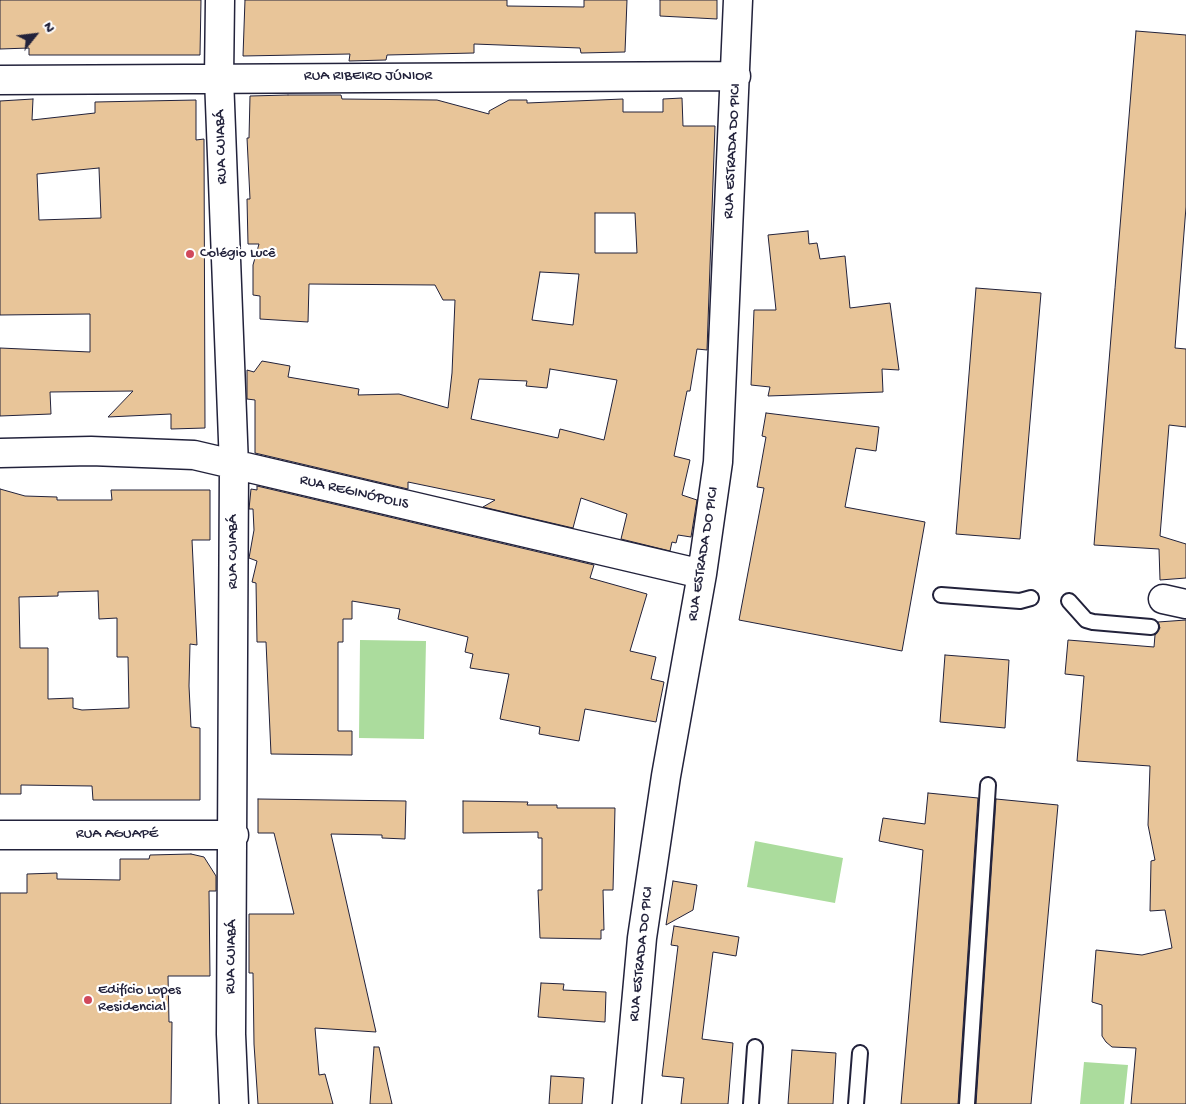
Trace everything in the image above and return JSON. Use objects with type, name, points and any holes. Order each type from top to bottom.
[{"type":"street","name":"RUA CUIABÁ","points":[[220,0],[219,78],[234,466],[234,835],[231,1034],[234,1104]]},
{"type":"street","name":"RUA ESTRADA DO PICI","points":[[627,1104],[642,938],[666,776],[702,574],[718,462],[738,0]]},
{"type":"street","name":"RUA RIBEIRO JÚNIOR","points":[[0,80],[736,76]]},
{"type":"street","name":"RUA REGINÓPOLIS","points":[[0,453],[91,451],[194,455],[234,466],[702,574]]},
{"type":"street","name":"RUA AGUAPÉ","points":[[0,835],[234,835]]},
{"type":"lane","points":[[941,595],[1020,601],[1031,598]]},
{"type":"lane","points":[[1069,600],[1086,620],[1151,626]]},
{"type":"lane","points":[[967,1104],[988,785]]},
{"type":"lane","points":[[751,1104],[755,1047]]},
{"type":"lane","points":[[856,1104],[860,1053]]},
{"type":"green space","points":[[360,640],[426,641],[424,739],[359,738]]},
{"type":"green space","points":[[755,841],[843,858],[835,903],[747,887]]},
{"type":"green space","points":[[1084,1062],[1128,1065],[1124,1104],[1080,1104]]},
{"type":"building","points":[[0,0],[201,0],[200,55],[29,55],[29,48],[0,49]]},
{"type":"building","points":[[245,0],[507,0],[507,6],[584,7],[584,0],[627,0],[625,52],[581,53],[580,48],[474,44],[474,53],[387,55],[386,60],[349,61],[350,54],[243,56]]},
{"type":"building","points":[[660,0],[717,0],[717,19],[660,16]]},
{"type":"building","points":[[1136,31],[1186,35],[1186,207],[1175,348],[1186,349],[1186,427],[1169,425],[1160,536],[1186,544],[1186,578],[1160,580],[1159,549],[1094,545]]},
{"type":"building","points":[[341,95],[342,99],[437,100],[489,114],[489,111],[509,100],[527,100],[527,103],[623,99],[623,112],[663,112],[663,99],[682,98],[683,126],[715,126],[707,350],[697,349],[690,391],[687,391],[674,456],[690,460],[682,495],[697,500],[691,537],[678,535],[676,543],[672,542],[670,551],[621,539],[627,514],[581,498],[573,528],[483,507],[495,500],[408,482],[408,489],[255,453],[255,400],[247,399],[247,370],[254,372],[262,361],[290,366],[288,377],[359,389],[358,395],[399,394],[448,408],[452,373],[455,300],[443,300],[435,285],[309,284],[308,322],[260,319],[260,296],[253,295],[253,265],[259,244],[248,244],[247,199],[250,199],[247,138],[249,138],[250,96]],"holes":[[[595,213],[635,213],[637,253],[595,253]],[[540,272],[579,274],[573,325],[532,320]],[[550,369],[617,380],[604,440],[560,429],[558,438],[471,419],[479,379],[527,381],[526,386],[547,388]]]},
{"type":"building","points":[[33,99],[32,120],[95,113],[95,102],[196,100],[196,140],[204,139],[205,428],[171,429],[171,414],[108,417],[133,391],[50,392],[51,414],[0,416],[0,348],[90,352],[90,314],[0,315],[0,101]],"holes":[[[99,168],[101,218],[39,220],[37,174]]]},
{"type":"building","points":[[808,231],[809,244],[817,243],[820,259],[845,256],[850,308],[890,303],[899,370],[882,369],[883,392],[768,396],[770,387],[751,385],[754,310],[776,310],[768,235]]},
{"type":"building","points":[[976,288],[1041,293],[1020,539],[956,534]]},
{"type":"building","points":[[766,413],[879,427],[876,451],[856,448],[845,507],[925,522],[902,651],[739,620],[764,488],[757,487],[766,437],[762,436]]},
{"type":"building","points":[[257,486],[594,565],[590,578],[647,594],[630,651],[656,657],[651,679],[664,682],[656,722],[585,709],[579,741],[539,734],[540,727],[500,719],[509,674],[470,668],[473,654],[465,652],[468,637],[398,619],[400,609],[352,601],[352,619],[343,619],[343,642],[338,642],[338,731],[352,731],[352,755],[271,754],[266,642],[257,642],[256,583],[252,582],[257,561],[249,558],[254,530],[253,509],[249,509],[251,489],[257,490]]},
{"type":"building","points":[[0,489],[25,496],[57,497],[57,500],[112,500],[111,490],[210,490],[210,540],[192,540],[197,645],[190,644],[189,686],[191,727],[200,728],[200,800],[93,800],[92,786],[21,785],[21,794],[0,794]],"holes":[[[98,591],[99,619],[117,618],[117,657],[128,657],[129,708],[82,710],[73,708],[73,698],[48,699],[48,648],[20,648],[19,597],[58,596],[58,592]]]},
{"type":"building","points":[[1186,620],[1186,1104],[1131,1104],[1136,1048],[1112,1047],[1106,1042],[1102,1036],[1102,1005],[1092,1002],[1096,950],[1142,955],[1172,948],[1165,910],[1150,911],[1151,861],[1155,860],[1148,825],[1150,766],[1077,761],[1084,676],[1065,674],[1068,640],[1154,647],[1155,635],[1160,628],[1158,622]]},
{"type":"building","points":[[945,655],[1009,660],[1005,728],[940,722]]},
{"type":"building","points":[[928,793],[978,798],[958,1104],[901,1104],[923,850],[879,841],[883,818],[925,824]]},
{"type":"building","points":[[258,799],[406,801],[405,839],[382,838],[382,835],[331,834],[376,1032],[315,1028],[319,1075],[325,1074],[333,1104],[258,1104],[254,1044],[253,973],[249,973],[249,914],[294,914],[274,833],[258,833]]},
{"type":"building","points":[[996,799],[1058,805],[1031,1104],[976,1104]]},
{"type":"building","points":[[463,801],[528,802],[527,805],[557,805],[557,808],[615,808],[613,890],[603,890],[604,930],[601,930],[601,939],[540,938],[538,890],[542,890],[542,838],[538,838],[538,832],[463,833]]},
{"type":"building","points":[[191,854],[204,857],[216,876],[216,891],[209,891],[210,976],[168,976],[169,1022],[172,1022],[171,1104],[0,1104],[0,893],[27,893],[27,874],[57,873],[57,879],[120,880],[120,859],[149,859],[150,855]]},
{"type":"building","points":[[673,881],[697,885],[693,910],[666,925]]},
{"type":"building","points":[[674,926],[739,937],[736,956],[713,952],[702,1039],[733,1043],[728,1104],[681,1104],[684,1078],[662,1076],[678,946],[671,945]]},
{"type":"building","points":[[541,983],[564,984],[563,990],[606,992],[605,1022],[538,1017]]},
{"type":"building","points":[[374,1047],[379,1047],[392,1104],[370,1104]]},
{"type":"building","points":[[792,1050],[836,1053],[833,1104],[788,1104]]},
{"type":"building","points":[[551,1076],[584,1078],[582,1104],[549,1104]]},
{"type":"place","name":"Colégio Lucê","points":[[190,254]]},
{"type":"place","name":"Edifício Lopes Residencial","points":[[88,1000]]}]
